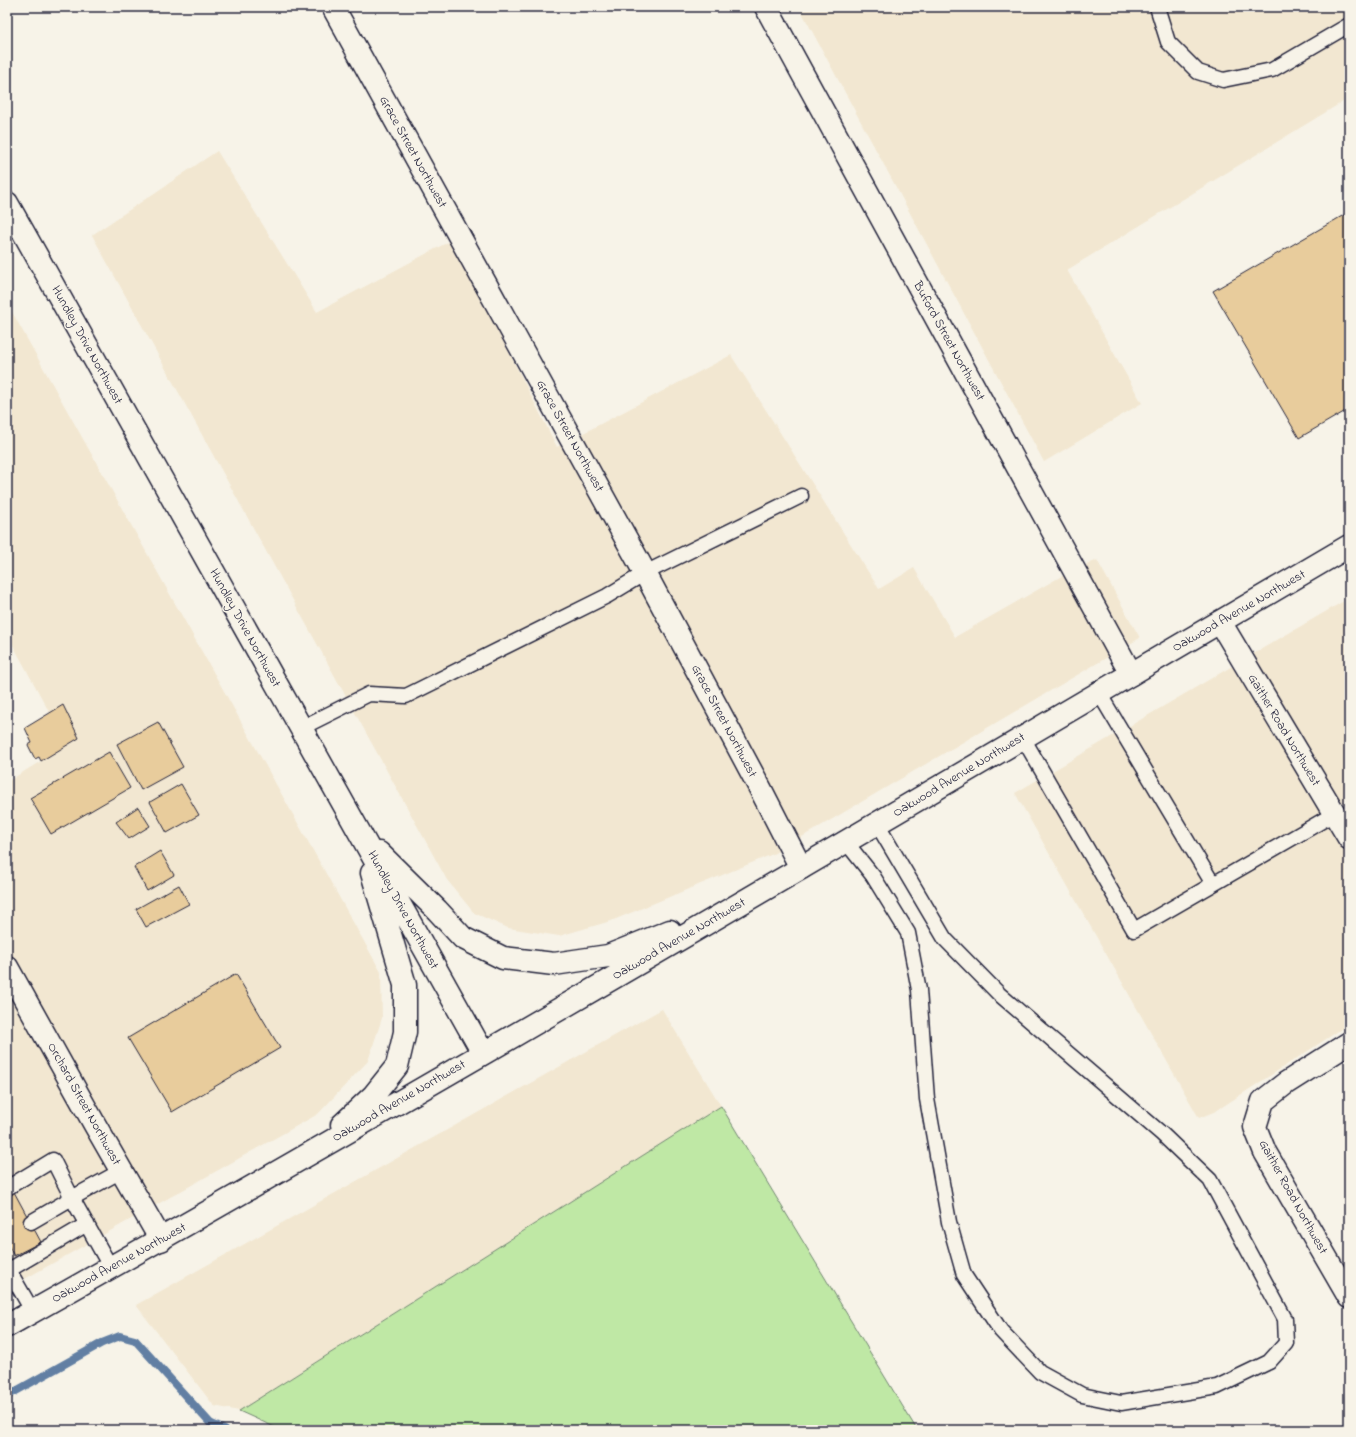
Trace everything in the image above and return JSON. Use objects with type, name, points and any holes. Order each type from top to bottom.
[{"type":"street","name":"Grace Street Northwest","points":[[333,7],[645,573],[801,868]]},
{"type":"street","name":"Buford Street Northwest","points":[[766,7],[1131,674]]},
{"type":"street","name":"Hundley Drive Northwest","points":[[7,203],[483,1053]]},
{"type":"street","name":"Oakwood Avenue Northwest","points":[[7,1326],[161,1240],[877,824],[1349,546]]},
{"type":"street","name":"Gaither Road Northwest","points":[[1220,622],[1349,838]]},
{"type":"street","points":[[362,837],[437,910],[463,938],[503,958],[554,964],[608,956],[741,903]]},
{"type":"street","points":[[316,1150],[373,1096],[397,1066],[405,1032],[405,985],[362,837]]},
{"type":"street","name":"Orchard Street Northwest","points":[[7,967],[161,1240]]},
{"type":"street","name":"Gaither Road Northwest","points":[[1349,1043],[1286,1083],[1263,1101],[1255,1127],[1265,1152],[1349,1297]]},
{"type":"lane","points":[[1157,7],[1168,42],[1198,72],[1223,80],[1272,70],[1349,25]]},
{"type":"lane","points":[[301,728],[369,694],[406,696],[607,596],[645,573],[801,496]]},
{"type":"lane","points":[[1099,693],[1213,884]]},
{"type":"lane","points":[[1023,738],[1134,930],[1334,814]]},
{"type":"lane","points":[[846,842],[873,876],[908,933],[919,990],[927,1099],[949,1222],[964,1275],[1001,1331],[1040,1372],[1082,1396],[1121,1403],[1217,1387],[1269,1362],[1286,1343],[1285,1319],[1210,1180],[1162,1134],[999,994],[945,939],[877,824]]},
{"type":"lane","points":[[7,1188],[53,1160],[72,1198],[111,1268]]},
{"type":"lane","points":[[31,1222],[121,1171]]},
{"type":"lane","points":[[33,1312],[8,1269],[87,1224]]},
{"type":"shaded area","points":[[799,7],[1349,7],[1349,98],[1067,270],[1142,403],[1044,462]]},
{"type":"shaded area","points":[[217,151],[317,312],[452,240],[557,447],[731,355],[879,589],[914,568],[955,637],[1060,577],[1097,560],[1140,638],[773,854],[611,921],[559,936],[508,928],[474,913],[447,880],[92,235]]},
{"type":"shaded area","points":[[7,303],[381,972],[382,1018],[368,1061],[318,1114],[7,1289],[7,782],[67,745],[7,634]]},
{"type":"shaded area","points":[[1349,598],[1349,1024],[1216,1111],[1199,1118],[1015,793]]},
{"type":"shaded area","points":[[662,1009],[721,1106],[239,1411],[214,1406],[136,1305]]},
{"type":"green space","points":[[721,1106],[917,1430],[281,1430],[239,1411]]},
{"type":"building","points":[[1349,212],[1349,409],[1299,438],[1213,291]]},
{"type":"building","points":[[63,705],[79,738],[41,761],[39,757],[35,759],[28,745],[32,743],[25,728]]},
{"type":"building","points":[[158,722],[183,767],[141,790],[117,744]]},
{"type":"building","points":[[109,752],[130,788],[51,834],[30,798]]},
{"type":"building","points":[[181,784],[199,815],[167,833],[150,802]]},
{"type":"building","points":[[138,807],[150,826],[129,839],[116,822]]},
{"type":"building","points":[[160,851],[174,875],[147,891],[134,867]]},
{"type":"building","points":[[179,885],[189,904],[146,927],[136,909]]},
{"type":"building","points":[[236,974],[280,1048],[172,1112],[128,1038]]},
{"type":"building","points":[[13,1190],[41,1242],[14,1256],[7,1243],[7,1193]]},
{"type":"waterway","points":[[7,1396],[102,1343],[120,1336],[135,1340],[210,1423],[225,1430]]}]
